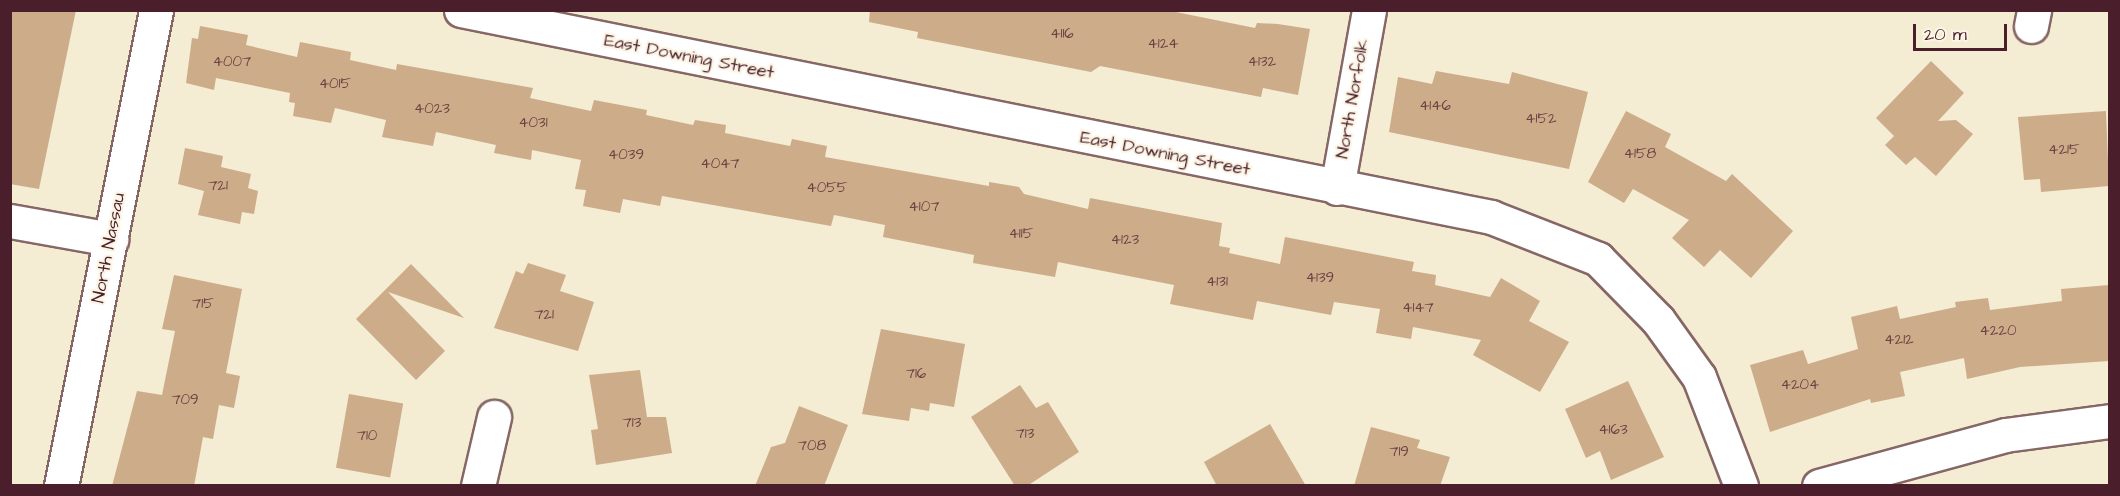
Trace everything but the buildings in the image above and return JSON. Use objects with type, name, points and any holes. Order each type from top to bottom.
[{"type":"street","name":"North Nassau","points":[[61,486],[156,10]]},
{"type":"street","name":"East Downing Street","points":[[461,10],[1336,188],[1491,217],[1598,259],[1658,320],[1699,377],[1741,486]]},
{"type":"street","name":"North Norfolk","points":[[1336,188],[1369,10]]},
{"type":"street","points":[[10,221],[111,239]]},
{"type":"street","points":[[478,486],[494,417]]},
{"type":"street","points":[[1819,486],[2005,435],[2109,421]]}]
